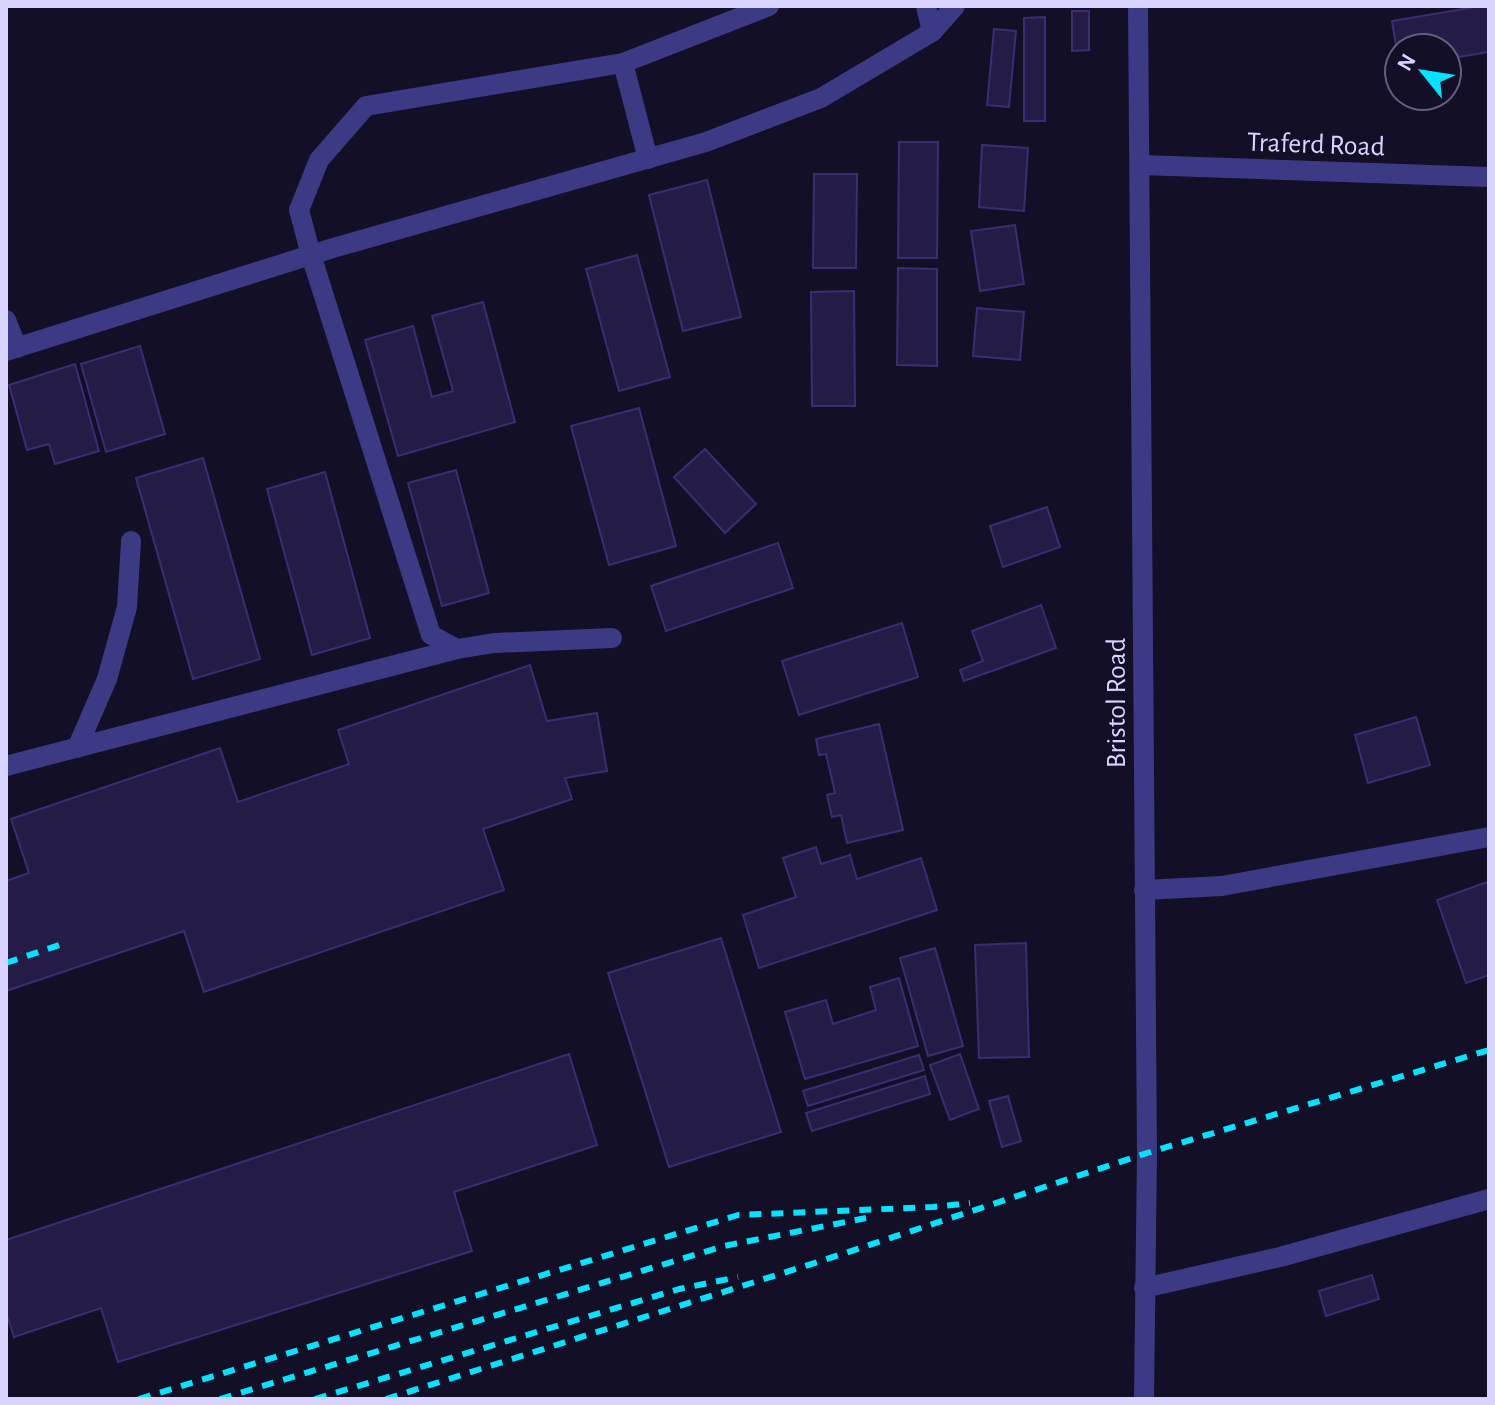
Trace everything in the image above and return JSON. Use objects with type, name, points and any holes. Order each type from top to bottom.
[{"type":"street","points":[[457,649],[431,635],[311,255],[299,210],[319,160],[366,106],[623,63],[769,6]]},
{"type":"street","points":[[926,6],[932,32]]},
{"type":"street","points":[[6,320],[12,350],[311,255],[706,142],[821,98],[932,32],[955,6]]},
{"type":"street","name":"Bristol Road","points":[[1138,6],[1147,1153],[1144,1399]]},
{"type":"street","points":[[623,63],[648,159]]},
{"type":"street","name":"Traferd Road","points":[[1141,165],[1489,177]]},
{"type":"street","points":[[77,748],[107,679],[127,607],[131,541]]},
{"type":"street","points":[[6,766],[457,649],[494,643],[612,638]]},
{"type":"street","points":[[1144,890],[1222,886],[1484,838],[1489,820]]},
{"type":"street","points":[[1144,1288],[1280,1257],[1489,1199]]},
{"type":"building","points":[[1489,6],[1489,52],[1463,56],[1463,32],[1394,32],[1392,21]]},
{"type":"building","points":[[1072,11],[1089,11],[1089,50],[1072,51]]},
{"type":"building","points":[[1045,17],[1045,121],[1024,121],[1024,18]]},
{"type":"building","points":[[994,29],[1016,31],[1009,107],[987,105]]},
{"type":"building","points":[[899,142],[938,142],[937,258],[898,258]]},
{"type":"building","points":[[982,145],[1028,148],[1024,211],[979,207]]},
{"type":"building","points":[[814,174],[857,174],[856,268],[813,268]]},
{"type":"building","points":[[707,180],[741,317],[683,331],[649,195]]},
{"type":"building","points":[[1015,225],[1024,284],[980,291],[971,231]]},
{"type":"building","points":[[637,255],[670,377],[619,391],[586,269]]},
{"type":"building","points":[[898,268],[937,269],[937,366],[897,365]]},
{"type":"building","points":[[854,291],[855,406],[812,406],[811,292]]},
{"type":"building","points":[[483,302],[515,422],[398,456],[365,340],[413,326],[432,397],[453,391],[432,316]]},
{"type":"building","points":[[977,308],[1024,312],[1020,360],[973,356]]},
{"type":"building","points":[[140,346],[165,434],[106,452],[81,364]]},
{"type":"building","points":[[75,364],[99,451],[55,464],[49,444],[27,450],[9,385]]},
{"type":"building","points":[[639,408],[676,546],[609,565],[571,426]]},
{"type":"building","points":[[705,449],[756,504],[725,533],[674,477]]},
{"type":"building","points":[[203,458],[260,659],[193,679],[136,478]]},
{"type":"building","points":[[456,470],[489,593],[442,606],[408,483]]},
{"type":"building","points":[[325,472],[370,638],[312,655],[267,489]]},
{"type":"building","points":[[1047,507],[1060,547],[1003,567],[990,526]]},
{"type":"building","points":[[778,543],[793,588],[666,631],[651,586]]},
{"type":"building","points":[[1041,605],[1056,648],[964,681],[960,670],[983,661],[972,631]]},
{"type":"building","points":[[902,623],[918,677],[799,715],[782,661]]},
{"type":"building","points":[[530,665],[547,721],[597,713],[607,771],[565,778],[572,799],[483,829],[504,890],[204,992],[184,931],[6,991],[6,881],[29,873],[11,819],[220,748],[238,802],[349,764],[338,730]]},
{"type":"building","points":[[1416,717],[1430,765],[1368,783],[1355,735]]},
{"type":"building","points":[[879,724],[903,830],[847,843],[841,815],[832,817],[827,795],[835,793],[826,754],[819,755],[816,739]]},
{"type":"building","points":[[816,847],[821,864],[850,855],[857,879],[921,858],[937,910],[759,968],[743,915],[796,897],[783,858]]},
{"type":"building","points":[[1487,882],[1489,975],[1466,983],[1437,900]]},
{"type":"building","points":[[721,938],[781,1132],[669,1167],[608,973]]},
{"type":"building","points":[[1026,943],[1029,1057],[979,1058],[975,945]]},
{"type":"building","points":[[935,948],[963,1046],[928,1056],[900,958]]},
{"type":"building","points":[[899,978],[918,1046],[805,1079],[785,1012],[826,1000],[833,1024],[876,1010],[870,987]]},
{"type":"building","points":[[569,1054],[597,1145],[454,1192],[472,1251],[118,1362],[101,1308],[14,1337],[6,1312],[6,1240]]},
{"type":"building","points":[[960,1054],[979,1109],[950,1120],[930,1065]]},
{"type":"building","points":[[919,1055],[924,1070],[808,1106],[803,1091]]},
{"type":"building","points":[[925,1076],[930,1094],[812,1131],[806,1113]]},
{"type":"building","points":[[1008,1096],[1021,1141],[1002,1147],[989,1101]]},
{"type":"building","points":[[1372,1275],[1379,1299],[1326,1316],[1319,1291]]},
{"type":"railway","points":[[6,963],[68,942]]},
{"type":"railway","points":[[386,1399],[824,1260],[1147,1153],[1489,1050]]},
{"type":"railway","points":[[139,1399],[738,1215],[970,1203]]},
{"type":"railway","points":[[220,1399],[724,1246],[866,1218]]},
{"type":"railway","points":[[315,1399],[679,1289],[738,1277]]}]
